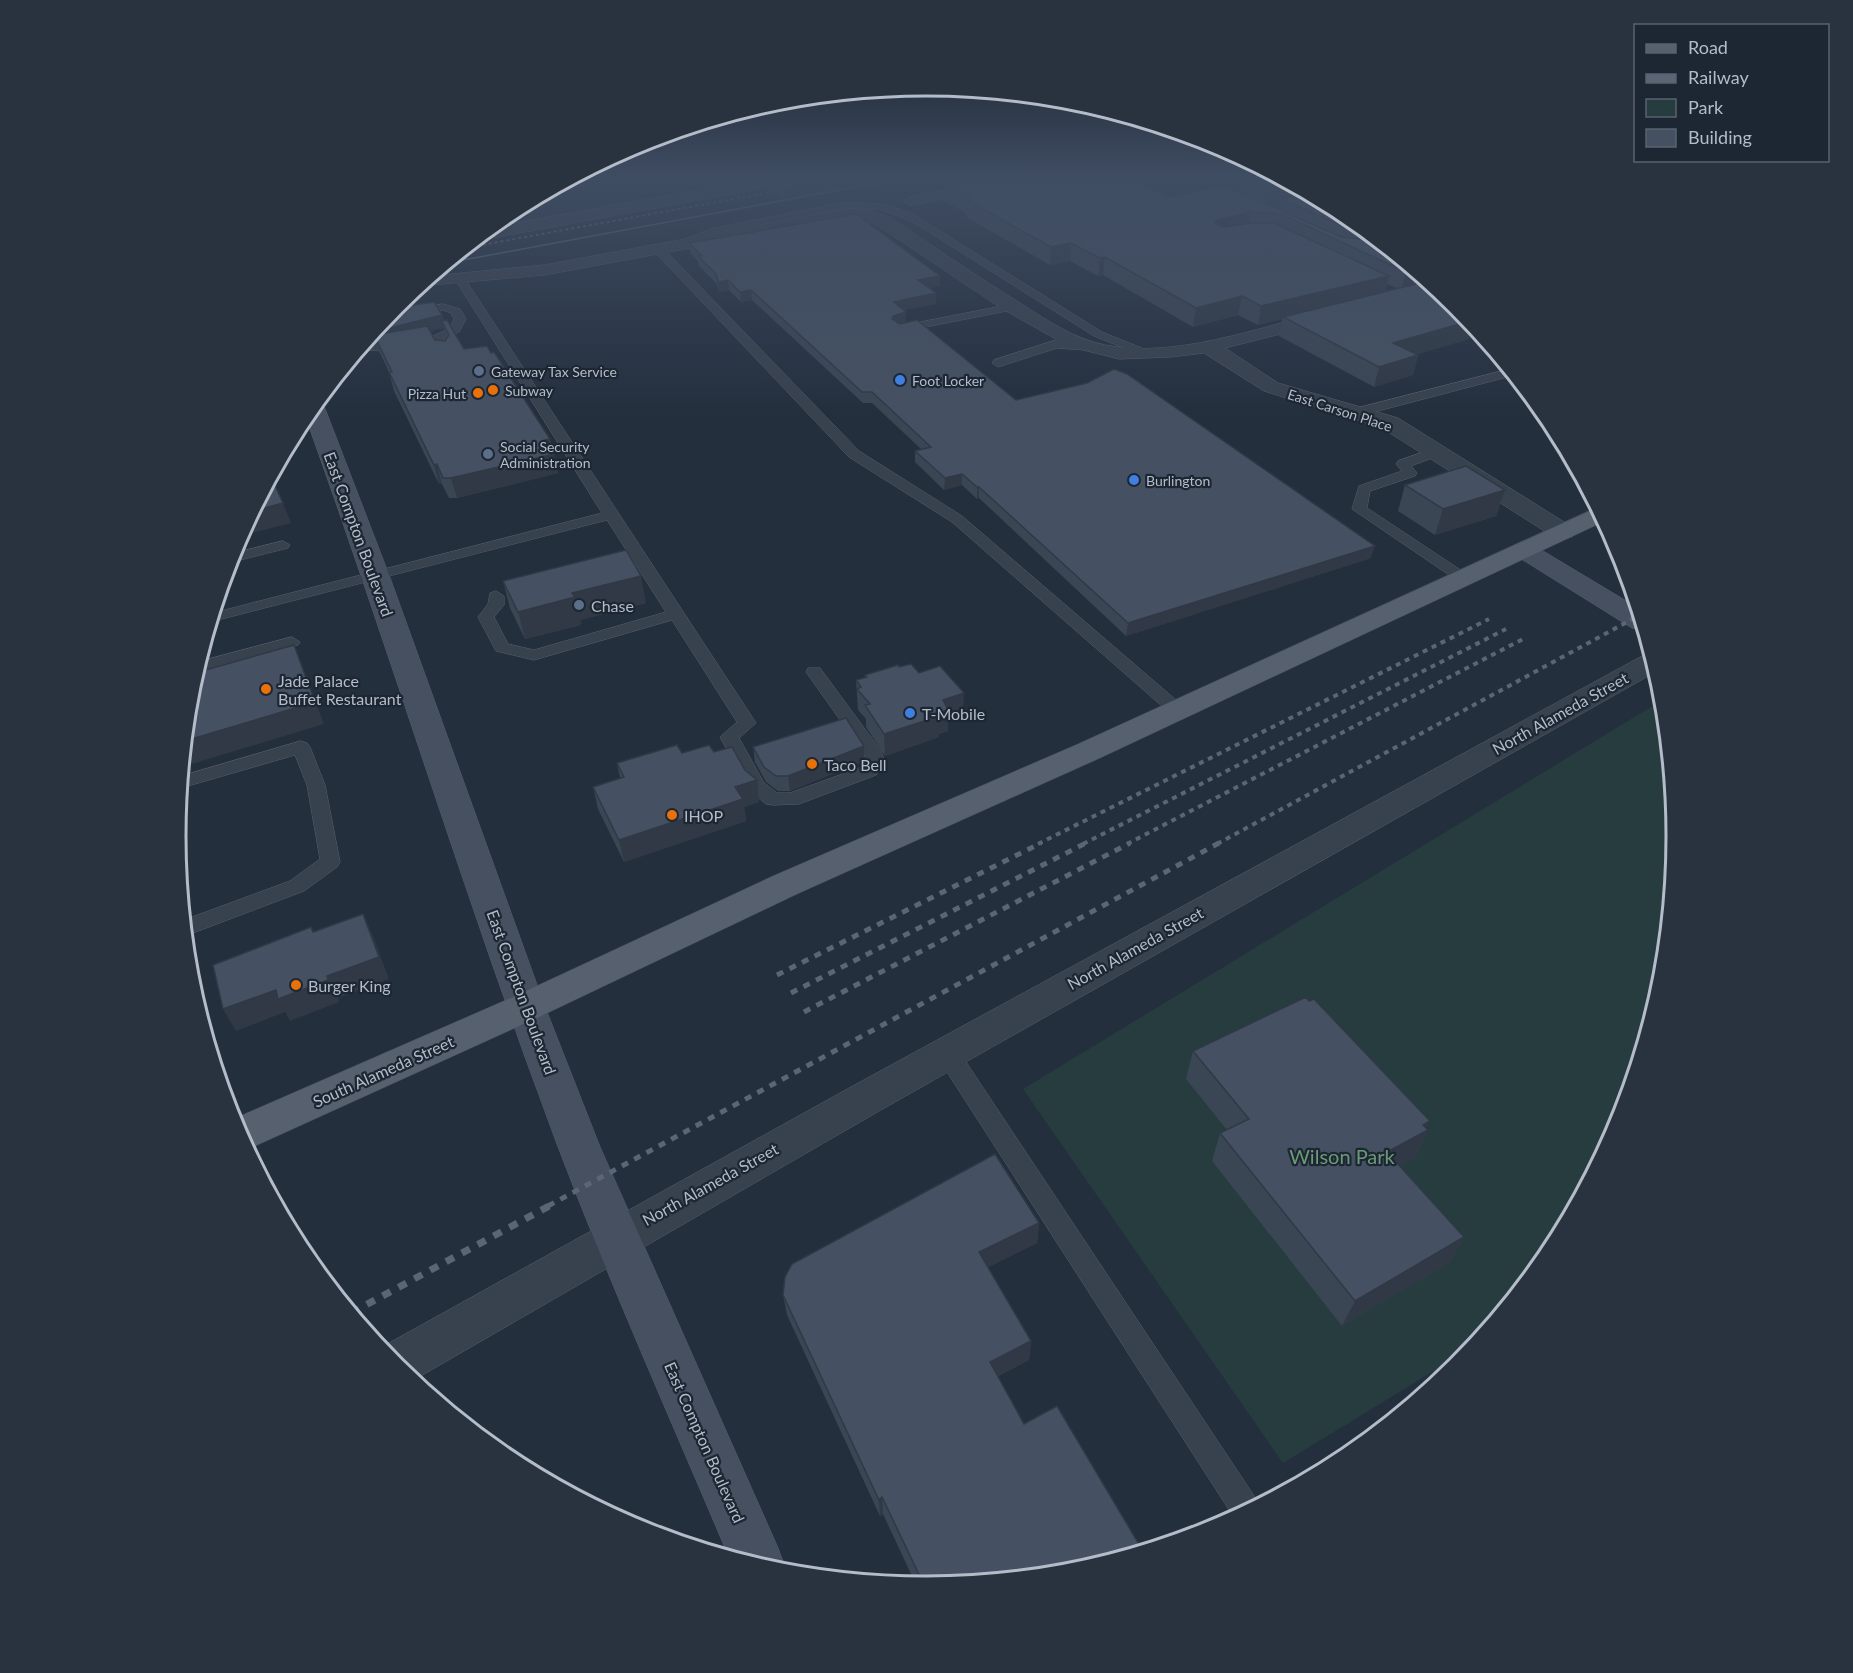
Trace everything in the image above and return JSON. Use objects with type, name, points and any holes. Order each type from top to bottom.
[{"type":"main road","name":"East Compton Boulevard","points":[[317,417],[376,575],[526,1007],[579,1147],[744,1554]]},
{"type":"main road","points":[[526,1007],[785,885],[1089,751],[1595,517]]},
{"type":"main road","points":[[1524,550],[1634,617]]},
{"type":"main road","name":"South Alameda Street","points":[[247,1131],[526,1007]]},
{"type":"street","points":[[437,281],[544,270],[620,255]]},
{"type":"street","points":[[935,255],[1052,330],[1085,346],[1118,353],[1148,353],[1207,346],[1346,312]]},
{"type":"street","name":"East Carson Place","points":[[1207,346],[1271,387],[1390,423],[1563,532]]},
{"type":"street","name":"North Alameda Street","points":[[617,1237],[946,1051],[1647,665]]},
{"type":"street","points":[[404,1360],[617,1237]]},
{"type":"lane","points":[[663,255],[854,454],[957,519],[1177,710]]},
{"type":"lane","points":[[972,255],[1098,334],[1148,353]]},
{"type":"lane","points":[[460,279],[611,516],[638,568],[676,614],[747,723],[729,737],[757,787],[773,799],[792,799],[869,771],[876,762],[872,751],[814,672]]},
{"type":"lane","points":[[371,347],[388,347],[427,339],[454,330],[460,319],[456,311],[443,307],[402,314]]},
{"type":"lane","points":[[900,329],[1013,307]]},
{"type":"lane","points":[[427,339],[446,354]]},
{"type":"lane","points":[[998,363],[1056,344],[1085,346]]},
{"type":"lane","points":[[1355,413],[1504,374]]},
{"type":"lane","points":[[1435,452],[1403,464],[1410,473],[1364,489],[1359,509],[1463,579]]},
{"type":"lane","points":[[220,616],[611,516]]},
{"type":"lane","points":[[241,556],[283,545]]},
{"type":"lane","points":[[500,601],[486,617],[502,646],[534,655],[676,614]]},
{"type":"lane","points":[[206,665],[292,642]]},
{"type":"lane","points":[[189,780],[301,747],[316,785],[330,862],[297,886],[191,925]]},
{"type":"lane","points":[[946,1051],[1244,1506]]},
{"type":"green space","name":"Wilson Park","points":[[1655,704],[1661,740],[1667,836],[1661,933],[1653,981],[1628,1075],[1591,1164],[1568,1207],[1514,1287],[1450,1360],[1283,1463],[1023,1089]]},
{"type":"building","points":[[912,255],[940,276],[918,280],[936,293],[894,302],[906,312],[893,316],[892,319],[900,324],[917,320],[1016,400],[1087,383],[1114,369],[1127,374],[1375,546],[1128,623],[979,487],[962,474],[945,478],[915,451],[931,447],[872,392],[862,392],[751,290],[740,292],[728,280],[718,282],[716,274],[698,256]]},
{"type":"building","points":[[1094,255],[1344,255],[1389,276],[1261,306],[1242,296],[1196,308],[1105,257],[1100,258]]},
{"type":"building","points":[[1370,255],[1384,255],[1404,271]]},
{"type":"building","points":[[1419,283],[1460,324],[1393,343],[1418,355],[1379,367],[1283,317]]},
{"type":"building","points":[[434,302],[442,315],[390,327],[411,305]]},
{"type":"building","points":[[447,320],[464,349],[487,346],[491,353],[494,352],[550,439],[545,440],[554,454],[443,478],[437,464],[434,465],[389,372],[392,372],[377,341],[384,333],[427,326],[435,340],[445,341],[449,335],[442,321]]},
{"type":"building","points":[[1466,466],[1505,490],[1443,509],[1405,485]]},
{"type":"building","points":[[275,485],[283,503],[262,509]]},
{"type":"building","points":[[626,550],[641,576],[572,593],[575,597],[518,612],[503,581]]},
{"type":"building","points":[[294,645],[315,702],[192,739],[205,670]]},
{"type":"building","points":[[911,664],[919,673],[940,666],[964,693],[943,700],[948,710],[937,713],[940,716],[884,734],[865,705],[870,704],[857,689],[861,687],[856,680],[898,665],[899,667]]},
{"type":"building","points":[[846,718],[864,746],[788,776],[776,776],[764,767],[753,747]]},
{"type":"building","name":"IHOP","points":[[677,745],[682,753],[709,745],[714,752],[732,747],[745,770],[757,780],[735,787],[743,799],[619,840],[593,787],[624,777],[617,763]]},
{"type":"building","points":[[363,914],[379,957],[327,976],[328,980],[278,999],[276,990],[223,1009],[213,965],[311,927],[313,932]]},
{"type":"building","points":[[1306,997],[1309,1001],[1314,999],[1430,1121],[1423,1125],[1428,1130],[1387,1152],[1464,1237],[1355,1301],[1220,1133],[1249,1119],[1193,1051]]},
{"type":"building","points":[[995,1154],[1039,1223],[979,1252],[1031,1341],[990,1362],[1024,1424],[1057,1406],[1140,1546],[1071,1563],[1023,1571],[920,1577],[882,1497],[879,1500],[783,1295],[785,1277],[792,1264]]},
{"type":"tram line","points":[[462,260],[490,255]]},
{"type":"railway","points":[[1217,844],[1634,618]]},
{"type":"railway","points":[[1038,844],[1489,619]]},
{"type":"railway","points":[[1083,844],[1506,629]]},
{"type":"railway","points":[[1127,844],[1523,639]]},
{"type":"railway","points":[[777,975],[1041,843]]},
{"type":"railway","points":[[791,993],[1086,843]]},
{"type":"railway","points":[[804,1012],[1130,843]]},
{"type":"railway","points":[[548,1206],[1219,843]]},
{"type":"railway","points":[[357,1310],[551,1205]]},
{"type":"place","name":"Gateway Tax Service","points":[[479,371]]},
{"type":"place","name":"Foot Locker","points":[[900,380]]},
{"type":"place","name":"Subway","points":[[493,390]]},
{"type":"place","name":"Pizza Hut","points":[[478,393]]},
{"type":"place","name":"Social Security Administration","points":[[488,454]]},
{"type":"place","name":"Burlington","points":[[1134,480]]},
{"type":"place","name":"Chase","points":[[579,605]]},
{"type":"place","name":"Jade Palace Buffet Restaurant","points":[[266,689]]},
{"type":"place","name":"T-Mobile","points":[[910,713]]},
{"type":"place","name":"Taco Bell","points":[[812,764]]},
{"type":"place","name":"IHOP","points":[[672,815]]},
{"type":"place","name":"Burger King","points":[[296,985]]}]
